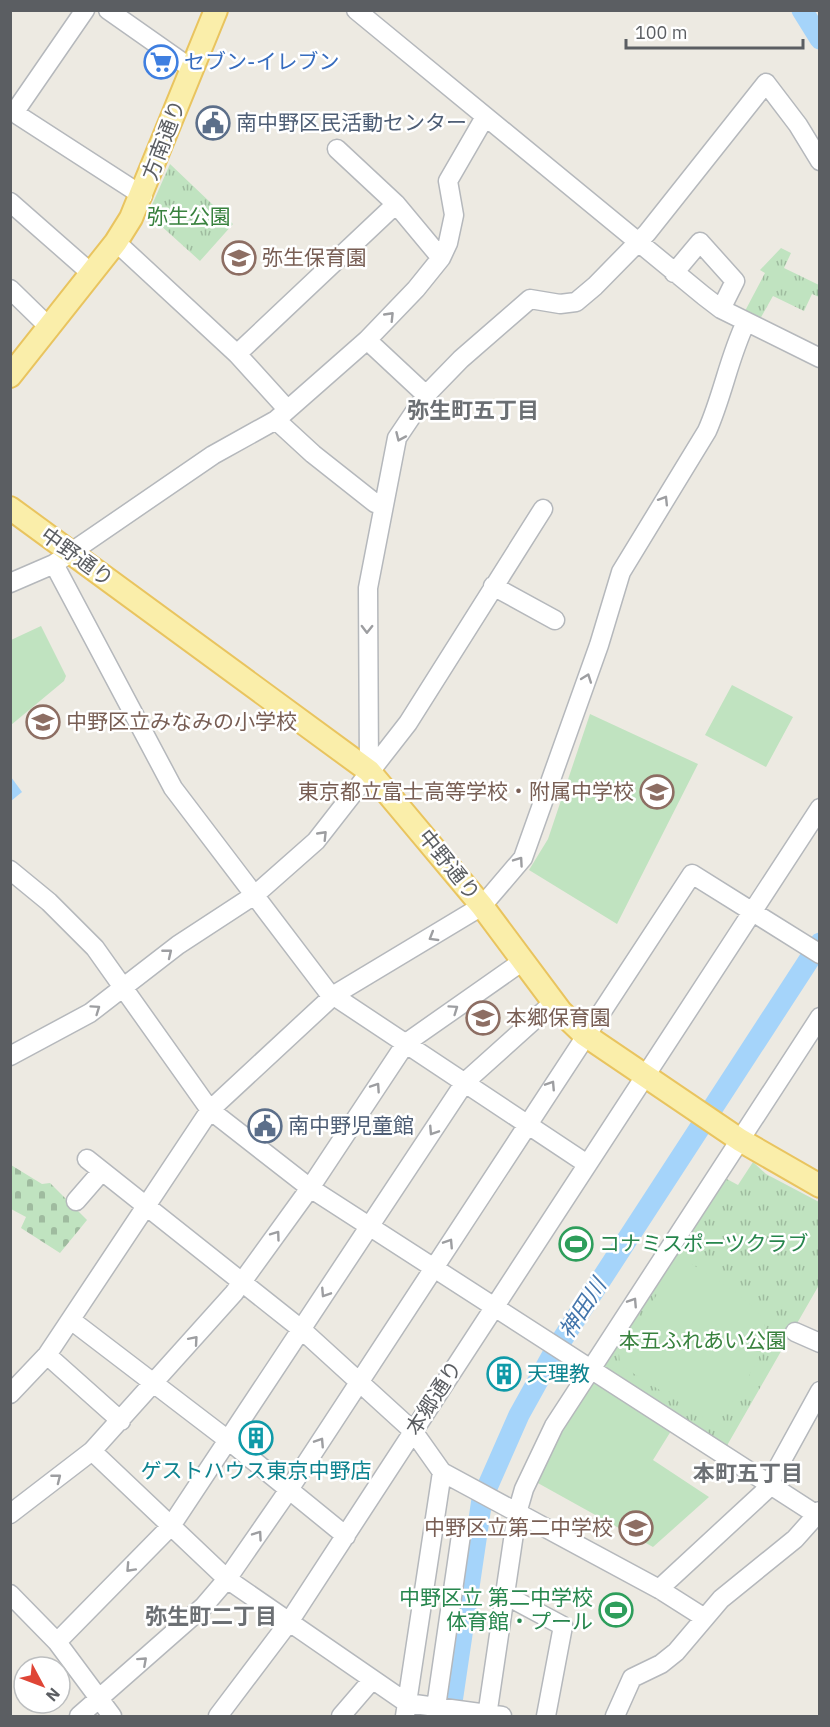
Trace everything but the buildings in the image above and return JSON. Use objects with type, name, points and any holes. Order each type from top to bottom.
[{"type":"main road","name":"方南通り","points":[[10,376],[116,242],[143,196],[216,10]]},
{"type":"main road","name":"中野通り","points":[[10,508],[56,561],[369,762],[554,1002],[585,1035],[740,1140],[819,1186]]},
{"type":"street","points":[[85,10],[12,111],[143,196]]},
{"type":"street","points":[[108,10],[192,69]]},
{"type":"street","points":[[356,10],[637,243],[721,309],[819,358]]},
{"type":"street","points":[[369,762],[368,588],[397,438],[426,395],[461,359],[530,298],[560,304],[576,302],[637,243],[766,83],[792,117],[819,161]]},
{"type":"street","points":[[10,584],[56,561],[213,455],[281,414],[367,340],[417,289],[441,258],[448,243],[454,215],[448,181],[485,117]]},
{"type":"street","points":[[337,149],[396,204],[441,258]]},
{"type":"street","points":[[10,202],[92,274]]},
{"type":"street","points":[[237,354],[396,204]]},
{"type":"street","points":[[116,242],[237,354],[313,454],[375,502],[383,505]]},
{"type":"street","points":[[674,273],[700,242],[735,281],[721,309]]},
{"type":"street","points":[[10,289],[50,328]]},
{"type":"street","points":[[10,1394],[47,1355],[210,1110],[334,995],[482,906],[523,858],[599,645],[621,573],[707,431],[717,408],[726,370],[746,322]]},
{"type":"street","points":[[367,340],[426,395]]},
{"type":"street","points":[[11,1053],[69,1027],[123,990],[178,945],[256,894],[330,827],[369,762],[408,723],[543,509]]},
{"type":"street","points":[[56,561],[173,788],[256,894],[328,992],[587,1164]]},
{"type":"street","points":[[493,586],[555,620]]},
{"type":"street","name":"本郷通り","points":[[218,1716],[290,1622],[819,808]]},
{"type":"street","points":[[10,870],[49,902],[95,948],[210,1110],[310,1188],[769,1485],[818,1513],[795,1539],[721,1599],[676,1652],[661,1664],[632,1678],[615,1716]]},
{"type":"street","points":[[79,1716],[100,1700],[203,1607],[227,1579],[288,1491],[692,874],[819,954]]},
{"type":"street","points":[[10,1514],[92,1451],[242,1282],[310,1188],[406,1043],[523,961]]},
{"type":"street","points":[[57,1642],[171,1526],[465,1082],[554,1002]]},
{"type":"street","points":[[92,1451],[227,1579],[372,1680],[406,1710],[437,1708],[492,1716],[505,1595],[517,1514],[524,1489],[554,1426],[819,1017]]},
{"type":"street","points":[[87,1159],[301,1329],[412,1431],[442,1472],[659,1589],[703,1620]]},
{"type":"street","points":[[76,1201],[102,1171]]},
{"type":"street","points":[[71,1320],[228,1440],[346,1536]]},
{"type":"street","points":[[795,1332],[819,1343]]},
{"type":"street","points":[[47,1355],[121,1421]]},
{"type":"street","points":[[659,1589],[769,1485],[819,1391]]},
{"type":"street","points":[[406,1710],[442,1472]]},
{"type":"street","points":[[437,1708],[461,1534]]},
{"type":"street","points":[[10,1594],[57,1642],[112,1716]]},
{"type":"street","points":[[505,1595],[563,1626],[546,1716]]},
{"type":"street","points":[[342,1716],[372,1680]]},
{"type":"green space","name":"弥生公園","points":[[170,164],[233,224],[200,261],[148,214]]},
{"type":"green space","points":[[781,248],[791,253],[784,268],[819,285],[819,297],[812,294],[804,311],[773,296],[760,319],[745,311],[765,273],[760,270]]},
{"type":"green space","points":[[41,626],[66,676],[64,681],[11,725],[11,640]]},
{"type":"green space","points":[[732,685],[793,717],[766,767],[705,735]]},
{"type":"green space","points":[[590,714],[698,764],[617,924],[529,870],[548,839]]},
{"type":"green space","name":"本五ふれあい公園","points":[[753,1162],[766,1174],[819,1202],[819,1285],[725,1449],[600,1367],[723,1177],[738,1185]]},
{"type":"green space","points":[[11,1165],[42,1184],[50,1183],[87,1220],[60,1253],[21,1228],[26,1217],[11,1209]]},
{"type":"green space","points":[[681,1257],[740,1296],[759,1314],[764,1323],[765,1335],[757,1362],[715,1425],[620,1365],[619,1354]]},
{"type":"green space","points":[[594,1383],[671,1431],[653,1460],[709,1497],[653,1547],[536,1482],[561,1431]]},
{"type":"water","points":[[11,777],[22,792],[11,801]]},
{"type":"waterway","name":"神田川","points":[[802,10],[820,39]]},
{"type":"waterway","name":"神田川","points":[[450,1716],[482,1499],[519,1415],[554,1352],[820,943]]},
{"type":"place","name":"セブン-イレブン","points":[[161,62]]},
{"type":"place","name":"南中野区民活動センター","points":[[213,123]]},
{"type":"place","name":"弥生保育園","points":[[239,258]]},
{"type":"place","name":"中野区立みなみの小学校","points":[[43,722]]},
{"type":"place","name":"東京都立富士高等学校・附属中学校","points":[[657,792]]},
{"type":"place","name":"本郷保育園","points":[[483,1018]]},
{"type":"place","name":"南中野児童館","points":[[265,1126]]},
{"type":"place","name":"コナミスポーツクラブ","points":[[576,1244]]},
{"type":"place","name":"天理教","points":[[504,1374]]},
{"type":"place","name":"ゲストハウス東京中野店","points":[[256,1438]]},
{"type":"place","name":"中野区立第二中学校","points":[[636,1528]]},
{"type":"place","name":"中野区立 第二中学校 体育館・プール","points":[[616,1610]]},
{"type":"district","name":"弥生町五丁目","points":[[473,410]]},
{"type":"district","name":"本町五丁目","points":[[748,1473]]},
{"type":"district","name":"弥生町二丁目","points":[[211,1616]]}]
